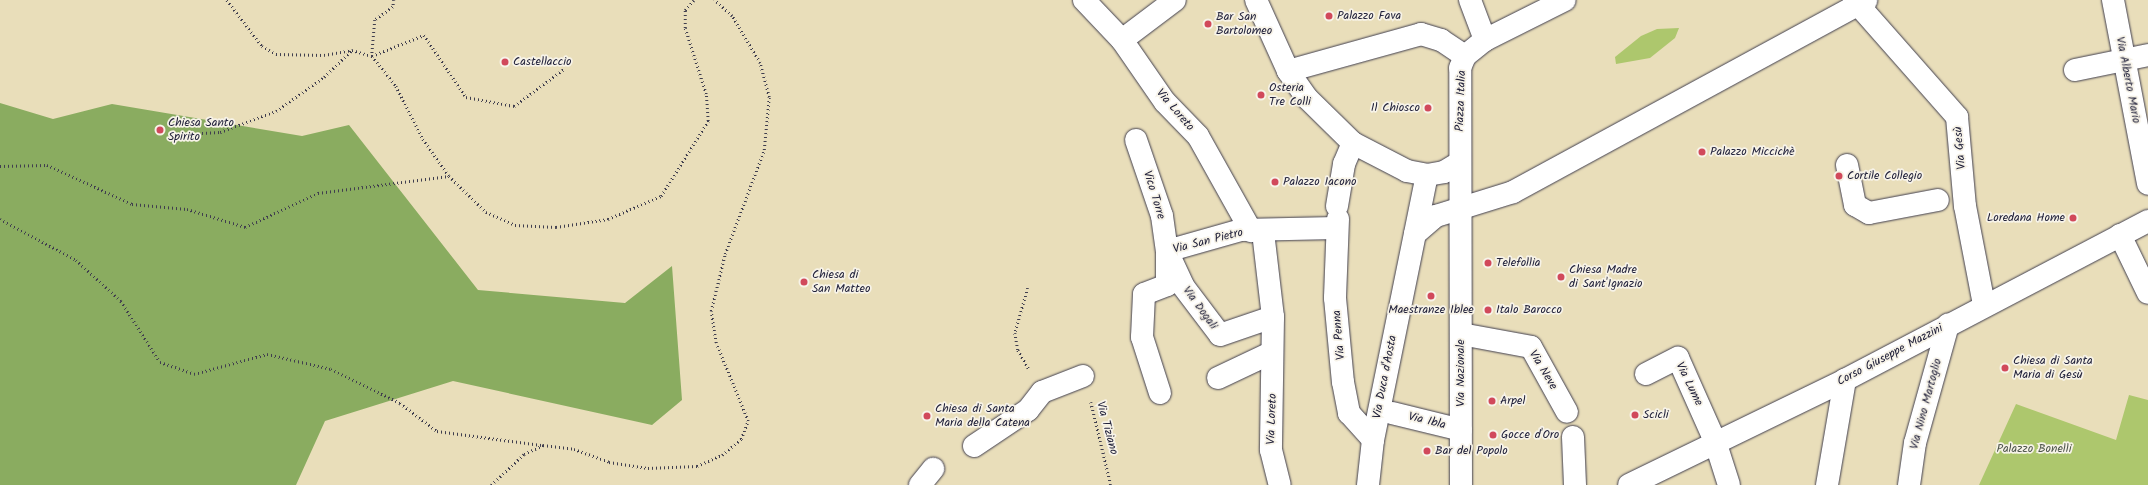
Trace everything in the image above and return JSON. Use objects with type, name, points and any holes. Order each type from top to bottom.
[{"type":"street","name":"Via Loreto","points":[[1084,0],[1122,40],[1165,102],[1198,136],[1257,232],[1272,317],[1271,450],[1280,485]]},
{"type":"street","points":[[1122,40],[1175,0]]},
{"type":"street","points":[[1256,0],[1288,71],[1307,98],[1353,143],[1407,170],[1427,175],[1444,172],[1459,164]]},
{"type":"street","points":[[1470,0],[1485,40]]},
{"type":"street","name":"Piazza Italia","points":[[1460,261],[1458,210],[1460,68],[1465,56],[1485,40],[1565,0]]},
{"type":"street","name":"Via Alberto Mario","points":[[2113,0],[2148,184]]},
{"type":"street","points":[[1415,234],[1436,216],[1513,192],[1850,3]]},
{"type":"street","name":"Via Gesù","points":[[1850,3],[1957,117],[1950,199],[1984,305]]},
{"type":"street","points":[[1288,71],[1422,34],[1441,40],[1465,56]]},
{"type":"street","points":[[2075,70],[2148,55]]},
{"type":"street","name":"Vico Torre","points":[[1136,140],[1162,216],[1167,251]]},
{"type":"street","name":"Via Penna","points":[[1353,143],[1344,164],[1337,218],[1335,298],[1349,413],[1373,440]]},
{"type":"street","points":[[1847,165],[1855,205],[1869,213],[1950,199]]},
{"type":"street","name":"Via Duca d'Aosta","points":[[1368,485],[1373,440],[1406,270],[1427,175]]},
{"type":"street","name":"Via San Pietro","points":[[1160,393],[1142,338],[1144,294],[1167,285],[1167,251],[1241,230],[1257,232],[1337,218]]},
{"type":"street","name":"Corso Giuseppe Mazzini","points":[[1629,485],[1715,441],[1845,380],[1984,305],[2148,221]]},
{"type":"street","points":[[2120,235],[2148,293]]},
{"type":"street","name":"Via Dogali","points":[[1167,251],[1183,286],[1220,335],[1272,317]]},
{"type":"street","name":"Via Nazionale","points":[[1460,261],[1461,485]]},
{"type":"street","name":"Via Nino Martoglio","points":[[1909,485],[1915,443],[1948,325]]},
{"type":"street","name":"Via Neve","points":[[1461,334],[1531,347],[1567,412]]},
{"type":"street","points":[[1218,378],[1272,353]]},
{"type":"street","name":"Via Lume","points":[[1646,374],[1678,358],[1715,441]]},
{"type":"street","points":[[974,446],[1028,410],[1042,392],[1083,376]]},
{"type":"street","points":[[1828,485],[1845,380]]},
{"type":"street","name":"Via Ibla","points":[[1392,413],[1461,430]]},
{"type":"street","points":[[1573,437],[1575,485]]},
{"type":"street","points":[[1715,441],[1729,485]]},
{"type":"path","points":[[227,0],[262,46],[276,54],[324,55],[352,50],[372,56],[396,86],[423,139],[449,176],[486,212],[515,225],[556,227],[608,219],[661,196],[708,121],[706,94],[685,28],[685,10],[694,0]]},
{"type":"path","points":[[372,56],[375,20],[393,7],[394,0]]},
{"type":"path","points":[[0,220],[76,260],[121,301],[160,362],[194,374],[266,354],[331,369],[400,403],[437,431],[574,449],[609,462],[648,468],[697,466],[722,455],[744,433],[748,421],[716,343],[711,311],[725,254],[764,150],[769,97],[760,63],[732,16],[714,0]]},
{"type":"path","points":[[372,56],[424,35],[466,97],[514,106],[564,69]]},
{"type":"path","points":[[202,133],[220,132],[276,111],[324,77],[352,50]]},
{"type":"path","points":[[0,166],[47,165],[132,204],[187,209],[245,227],[318,193],[449,176]]},
{"type":"path","points":[[1028,288],[1016,333],[1018,350],[1042,392]]},
{"type":"path","name":"Via Tiziano","points":[[1083,376],[1103,440],[1111,485]]},
{"type":"path","points":[[491,485],[524,454],[543,445]]},
{"type":"green space","points":[[1679,28],[1675,38],[1650,58],[1616,64],[1615,57],[1641,36],[1657,29]]},
{"type":"green space","points":[[0,103],[53,119],[112,104],[302,136],[349,125],[478,290],[625,303],[672,266],[682,400],[652,425],[453,381],[325,421],[296,485],[0,485]]},
{"type":"green space","name":"Palazzo Bonelli","points":[[2129,395],[2148,400],[2148,485],[1979,485],[2016,404],[2116,440]]},
{"type":"place","name":"Palazzo Fava","points":[[1329,16]]},
{"type":"place","name":"Bar San Bartolomeo","points":[[1208,24]]},
{"type":"place","name":"Castellaccio","points":[[505,62]]},
{"type":"place","name":"Osteria Tre Colli","points":[[1261,95]]},
{"type":"place","name":"Il Chiosco","points":[[1428,108]]},
{"type":"place","name":"Chiesa Santo Spirito","points":[[160,130]]},
{"type":"place","name":"Palazzo Miccichè","points":[[1702,152]]},
{"type":"place","name":"Cortile Collegio","points":[[1839,176]]},
{"type":"place","name":"Palazzo Iacono","points":[[1275,182]]},
{"type":"place","name":"Loredana Home","points":[[2073,218]]},
{"type":"place","name":"Telefollia","points":[[1488,263]]},
{"type":"place","name":"Chiesa Madre di Sant'Ignazio","points":[[1561,277]]},
{"type":"place","name":"Chiesa di San Matteo","points":[[804,282]]},
{"type":"place","name":"Maestranze Iblee","points":[[1431,296]]},
{"type":"place","name":"Italo Barocco","points":[[1488,310]]},
{"type":"place","name":"Chiesa di Santa Maria di Gesù","points":[[2005,368]]},
{"type":"place","name":"Arpel","points":[[1492,401]]},
{"type":"place","name":"Scicli","points":[[1635,415]]},
{"type":"place","name":"Chiesa di Santa Maria della Catena","points":[[927,416]]},
{"type":"place","name":"Gocce d'Oro","points":[[1493,435]]},
{"type":"place","name":"Bar del Popolo","points":[[1427,451]]}]
